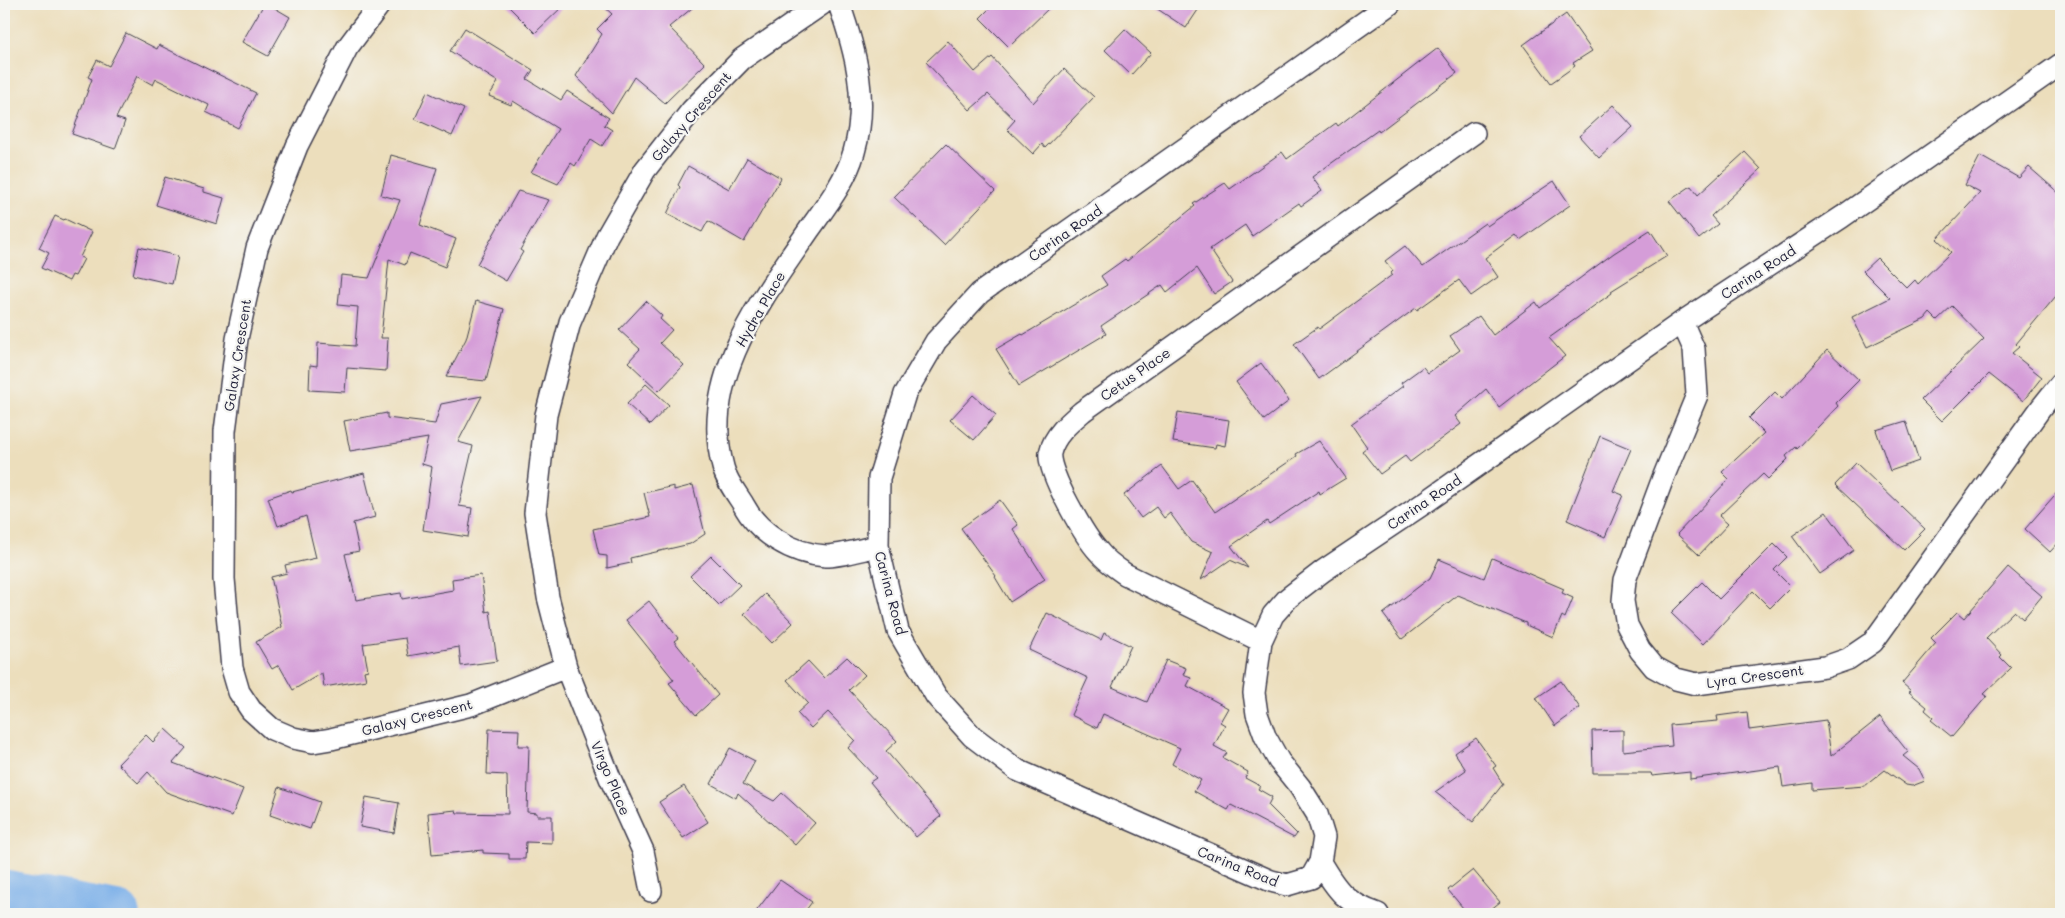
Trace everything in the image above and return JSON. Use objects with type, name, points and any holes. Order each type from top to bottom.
[{"type":"street","name":"Galaxy Crescent","points":[[380,4],[347,48],[297,146],[257,248],[237,338],[225,432],[224,580],[232,668],[239,692],[250,710],[272,729],[293,738],[313,742],[471,705],[566,667],[548,597],[535,513],[546,415],[570,322],[607,236],[644,170],[692,110],[742,59],[822,4]]},
{"type":"street","name":"Hydra Place","points":[[839,4],[854,48],[861,92],[860,122],[855,151],[845,177],[770,287],[739,342],[724,382],[716,423],[723,469],[750,518],[787,547],[826,556],[878,546]]},
{"type":"street","name":"Carina Road","points":[[1390,4],[980,293],[936,341],[905,394],[879,478],[878,546],[898,631],[936,696],[972,736],[1017,770],[1271,882],[1288,885],[1303,882],[1310,878],[1320,862],[1324,836],[1316,814],[1300,787],[1279,761],[1265,736],[1257,714],[1254,693],[1261,641],[1273,615],[1288,598],[1323,571],[1426,502],[1682,322],[1842,217],[2061,64]]},
{"type":"street","name":"Cetus Place","points":[[1261,641],[1125,574],[1110,564],[1097,550],[1060,490],[1052,468],[1050,453],[1055,441],[1066,425],[1083,411],[1474,133]]},
{"type":"street","name":"Lyra Crescent","points":[[1682,322],[1694,349],[1697,395],[1663,478],[1625,580],[1623,601],[1627,625],[1640,650],[1654,667],[1676,680],[1696,684],[1824,667],[1848,660],[1873,642],[2061,383]]},
{"type":"street","name":"Virgo Place","points":[[566,667],[610,778],[643,851],[651,891]]},
{"type":"street","points":[[1320,862],[1343,896],[1362,908],[1378,914]]},
{"type":"building","points":[[264,4],[268,4],[290,17],[268,56],[242,42]]},
{"type":"building","points":[[506,4],[565,4],[535,33]]},
{"type":"building","points":[[601,4],[697,4],[669,27],[705,64],[665,103],[634,77],[612,113],[576,76],[602,34],[597,29],[612,14]]},
{"type":"building","points":[[994,4],[1053,4],[1009,47],[980,18]]},
{"type":"building","points":[[1150,4],[1202,4],[1186,28]]},
{"type":"building","points":[[1566,14],[1592,51],[1573,63],[1575,66],[1551,83],[1523,45]]},
{"type":"building","points":[[465,28],[533,70],[527,79],[561,100],[567,91],[609,118],[604,125],[612,130],[602,146],[591,139],[575,166],[571,163],[558,184],[531,172],[558,129],[513,101],[511,105],[489,96],[498,82],[450,51]]},
{"type":"building","points":[[1125,29],[1151,53],[1131,75],[1105,50]]},
{"type":"building","points":[[126,33],[157,49],[159,45],[256,93],[238,128],[206,112],[209,105],[156,79],[153,85],[137,76],[116,118],[125,121],[115,149],[72,134],[92,79],[88,77],[97,60],[109,66]]},
{"type":"building","points":[[948,41],[975,72],[992,57],[1033,103],[1064,69],[1094,97],[1045,148],[1042,144],[1033,154],[1007,129],[1015,120],[988,94],[970,110],[926,62]]},
{"type":"building","points":[[1438,48],[1457,73],[1379,132],[1378,130],[1312,177],[1322,191],[1301,206],[1299,203],[1252,236],[1245,225],[1210,249],[1232,282],[1214,294],[1197,268],[1167,292],[1162,285],[1101,326],[1106,334],[1019,386],[996,349],[1107,285],[1101,276],[1125,259],[1127,261],[1195,206],[1193,204],[1225,183],[1230,189],[1282,152],[1287,159],[1336,123],[1338,126]]},
{"type":"building","points":[[427,92],[464,109],[452,136],[415,119]]},
{"type":"building","points":[[1613,105],[1633,127],[1599,158],[1579,136]]},
{"type":"building","points":[[946,144],[995,191],[944,245],[894,197]]},
{"type":"building","points":[[1745,152],[1761,169],[1711,216],[1718,224],[1699,239],[1669,201],[1691,186],[1698,195]]},
{"type":"building","points":[[391,155],[437,168],[420,225],[456,239],[445,267],[410,253],[405,265],[389,259],[381,338],[388,338],[386,371],[347,368],[345,392],[309,390],[310,365],[317,366],[318,343],[355,346],[358,307],[338,305],[341,275],[369,278],[400,200],[381,195]]},
{"type":"building","points":[[1980,156],[2019,178],[2029,167],[2061,195],[2061,290],[2016,344],[2019,347],[2012,353],[2042,377],[2023,401],[1989,374],[1942,421],[1921,400],[1984,339],[1952,306],[1937,320],[1930,313],[1925,319],[1867,347],[1852,317],[1890,298],[1863,271],[1877,258],[1907,288],[1915,280],[1918,284],[1951,252],[1937,239],[1980,193],[1965,185]]},
{"type":"building","points":[[747,158],[781,178],[744,242],[708,221],[702,232],[667,214],[680,187],[678,185],[688,166],[729,189]]},
{"type":"building","points":[[165,177],[204,189],[204,192],[224,198],[217,224],[156,205]]},
{"type":"building","points":[[1554,181],[1570,205],[1520,240],[1516,235],[1485,258],[1498,277],[1471,296],[1459,280],[1417,310],[1416,308],[1319,379],[1294,344],[1318,327],[1319,329],[1392,275],[1393,271],[1385,261],[1405,246],[1423,267],[1485,223],[1487,226]]},
{"type":"building","points":[[518,191],[549,200],[520,250],[523,252],[506,281],[477,264]]},
{"type":"building","points":[[55,216],[92,232],[80,257],[84,259],[75,276],[72,275],[69,281],[41,268],[49,253],[39,248]]},
{"type":"building","points":[[1650,230],[1667,256],[1611,291],[1612,293],[1549,338],[1565,356],[1499,407],[1486,389],[1455,416],[1461,424],[1410,462],[1405,456],[1380,474],[1362,451],[1367,447],[1351,424],[1403,386],[1401,383],[1423,367],[1428,373],[1460,350],[1450,336],[1479,316],[1493,335],[1536,302],[1540,308],[1614,253]]},
{"type":"building","points":[[139,247],[178,256],[172,284],[133,275]]},
{"type":"building","points":[[476,301],[504,309],[486,381],[446,377],[466,339]]},
{"type":"building","points":[[646,301],[662,316],[660,319],[672,330],[660,343],[684,365],[659,391],[628,362],[640,349],[619,330]]},
{"type":"building","points":[[1827,350],[1859,380],[1836,403],[1838,406],[1797,449],[1796,447],[1786,456],[1788,459],[1768,479],[1763,474],[1719,516],[1728,524],[1699,555],[1677,534],[1729,479],[1722,472],[1764,433],[1749,418],[1775,392],[1782,399]]},
{"type":"building","points":[[1261,363],[1289,401],[1264,420],[1236,382]]},
{"type":"building","points":[[646,384],[669,405],[650,425],[627,404]]},
{"type":"building","points":[[973,395],[996,415],[974,440],[950,420]]},
{"type":"building","points":[[482,396],[458,442],[473,446],[459,506],[472,508],[468,537],[423,530],[432,467],[422,464],[428,438],[350,451],[344,421],[387,413],[387,418],[435,424],[441,404]]},
{"type":"building","points":[[1178,412],[1229,420],[1225,446],[1216,444],[1215,448],[1173,442]]},
{"type":"building","points":[[1906,421],[1919,461],[1890,471],[1876,430]]},
{"type":"building","points":[[1600,436],[1631,449],[1613,491],[1623,495],[1605,537],[1567,520]]},
{"type":"building","points":[[1319,441],[1346,478],[1320,494],[1319,491],[1269,524],[1267,521],[1231,546],[1248,568],[1230,560],[1201,580],[1213,552],[1191,542],[1170,513],[1164,518],[1156,507],[1141,518],[1124,495],[1162,466],[1179,489],[1192,480],[1215,512],[1297,456],[1296,454]]},
{"type":"building","points":[[1856,463],[1925,529],[1904,550],[1835,485]]},
{"type":"building","points":[[364,473],[375,517],[353,523],[359,551],[345,554],[356,600],[401,593],[402,599],[453,590],[452,579],[481,575],[486,612],[490,611],[497,661],[461,666],[459,647],[408,656],[405,638],[363,644],[368,670],[364,671],[366,680],[324,687],[322,673],[293,690],[279,665],[272,669],[256,642],[282,627],[271,577],[287,573],[285,565],[316,558],[306,516],[278,526],[268,498],[291,490],[292,492]]},
{"type":"building","points":[[693,485],[705,534],[690,544],[630,558],[631,563],[607,568],[607,556],[599,555],[593,529],[650,517],[644,493],[674,486],[674,490]]},
{"type":"building","points":[[2061,488],[2061,540],[2050,552],[2025,529]]},
{"type":"building","points":[[1000,500],[1018,525],[1013,529],[1045,579],[1010,602],[996,576],[961,528]]},
{"type":"building","points":[[1826,512],[1854,550],[1820,574],[1792,536]]},
{"type":"building","points":[[1774,544],[1787,557],[1774,570],[1791,587],[1770,608],[1753,591],[1703,644],[1671,613],[1702,582],[1719,599]]},
{"type":"building","points":[[711,556],[740,585],[719,605],[690,576]]},
{"type":"building","points":[[1492,558],[1564,589],[1562,593],[1573,598],[1565,618],[1562,616],[1553,637],[1526,625],[1526,623],[1458,595],[1402,639],[1383,614],[1430,578],[1439,559],[1484,578]]},
{"type":"building","points":[[2008,567],[2042,596],[2023,619],[2014,611],[1986,638],[2011,668],[1984,694],[1987,696],[1952,737],[1931,720],[1933,717],[1925,710],[1927,707],[1909,692],[1911,691],[1902,683],[1936,643],[1931,638],[1957,612],[1964,618]]},
{"type":"building","points":[[765,594],[793,623],[772,643],[744,614]]},
{"type":"building","points":[[649,601],[678,638],[674,641],[718,695],[696,715],[669,683],[674,680],[626,620]]},
{"type":"building","points":[[1047,613],[1101,640],[1104,633],[1131,646],[1112,687],[1147,702],[1166,660],[1186,668],[1183,675],[1191,678],[1187,686],[1228,708],[1220,722],[1225,725],[1214,746],[1227,753],[1223,758],[1248,772],[1245,778],[1260,786],[1258,789],[1272,797],[1268,805],[1297,834],[1294,838],[1231,805],[1228,810],[1194,791],[1201,780],[1172,764],[1180,748],[1103,714],[1097,728],[1071,715],[1088,678],[1029,650]]},
{"type":"building","points":[[847,657],[865,675],[849,690],[897,741],[886,751],[941,816],[916,837],[870,782],[876,778],[848,748],[855,740],[828,712],[811,728],[797,713],[808,703],[787,680],[808,661],[824,678]]},
{"type":"building","points":[[1561,681],[1580,708],[1555,726],[1536,698]]},
{"type":"building","points":[[1747,712],[1749,730],[1826,720],[1831,756],[1880,717],[1908,752],[1903,756],[1919,769],[1925,781],[1912,786],[1906,785],[1885,770],[1865,786],[1812,790],[1812,783],[1783,787],[1780,767],[1690,779],[1690,772],[1652,776],[1651,773],[1593,773],[1592,731],[1623,730],[1623,751],[1672,746],[1670,725],[1718,721],[1717,716]]},
{"type":"building","points":[[165,729],[186,748],[173,763],[243,789],[232,816],[166,792],[148,772],[138,783],[118,764],[146,735],[153,742]]},
{"type":"building","points":[[489,729],[519,730],[518,746],[529,746],[527,812],[537,813],[537,816],[552,816],[552,843],[526,842],[525,859],[509,859],[509,854],[483,853],[483,850],[432,855],[428,813],[456,810],[457,813],[508,814],[507,775],[487,774]]},
{"type":"building","points":[[1476,738],[1496,766],[1493,768],[1503,784],[1473,822],[1435,792],[1466,770],[1455,753]]},
{"type":"building","points":[[730,748],[755,761],[743,784],[774,801],[782,793],[815,823],[795,845],[738,793],[736,798],[711,784]]},
{"type":"building","points":[[684,786],[708,822],[683,838],[659,802]]},
{"type":"building","points":[[279,787],[320,802],[310,829],[270,815]]},
{"type":"building","points":[[366,797],[399,803],[394,833],[360,827]]},
{"type":"building","points":[[1473,870],[1500,902],[1485,914],[1468,914],[1448,890]]},
{"type":"building","points":[[780,880],[812,902],[803,914],[754,914]]},
{"type":"waterway","points":[[4,893],[118,914]]}]
